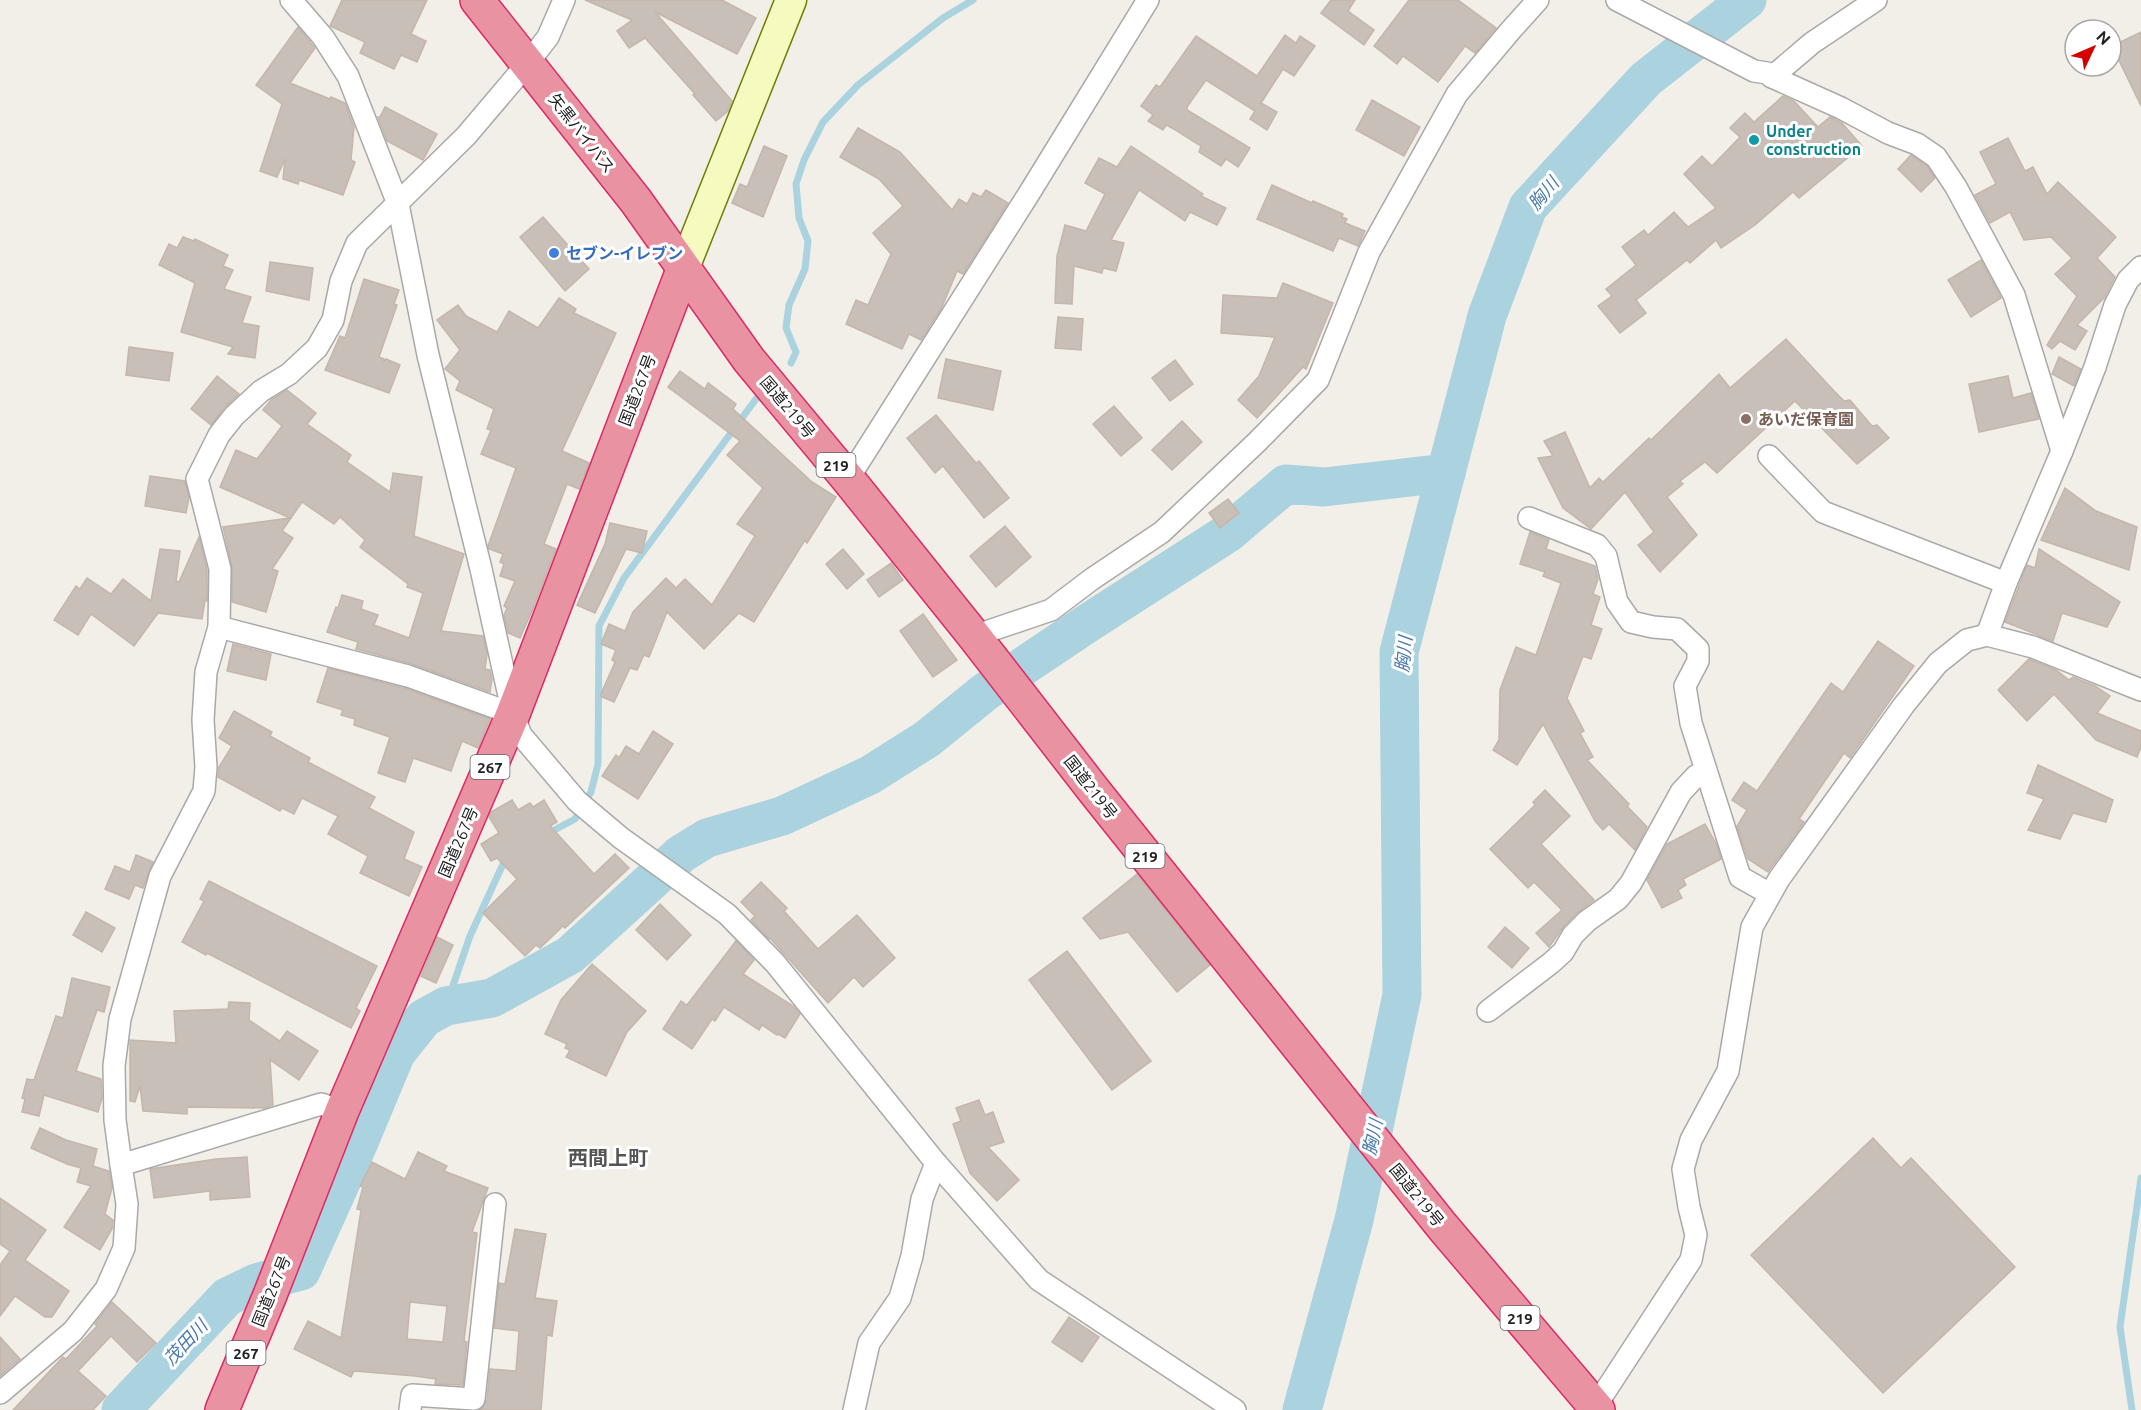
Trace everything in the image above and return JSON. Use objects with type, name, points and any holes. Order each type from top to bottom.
[{"type":"highway","name":"矢黒バイパス","points":[[477,0],[636,201],[683,270]]},
{"type":"highway","name":"国道219号","points":[[683,270],[749,360],[983,647],[1261,1002],[1442,1226],[1596,1409]]},
{"type":"highway","name":"国道267号","points":[[222,1410],[342,1111],[513,714],[683,270]]},
{"type":"street","points":[[291,0],[323,36],[348,76],[398,204],[428,355],[481,569],[513,714],[521,735],[584,806],[621,838],[728,914],[775,963],[936,1163],[1039,1280],[1234,1410]]},
{"type":"street","points":[[0,1393],[73,1331],[106,1289],[124,1248],[127,1204],[115,1120],[114,1066],[120,1018],[160,876],[204,791],[206,767],[202,720],[206,672],[219,627],[220,569],[197,479],[219,435],[234,416],[261,391],[289,374],[318,348],[333,320],[341,281],[357,243],[466,136],[548,37],[564,0]]},
{"type":"street","points":[[683,270],[791,0]]},
{"type":"street","points":[[848,479],[1030,192],[1148,0]]},
{"type":"street","points":[[983,647],[1052,610],[1092,579],[1162,532],[1257,442],[1318,380],[1369,252],[1457,94],[1538,0]]},
{"type":"street","points":[[1617,0],[1763,74],[1841,108],[1888,133],[1917,144],[1936,157],[1956,187],[2014,294],[2062,451]]},
{"type":"street","points":[[1763,74],[1876,0]]},
{"type":"street","points":[[1987,635],[2006,583],[2095,367],[2115,305],[2128,280],[2141,267]]},
{"type":"street","points":[[1769,456],[1823,512],[2006,583]]},
{"type":"street","points":[[1529,518],[1597,545],[1606,556],[1617,602],[1631,622],[1653,627],[1677,628],[1698,649],[1698,661],[1685,686],[1691,723],[1740,877],[1770,894]]},
{"type":"street","points":[[219,627],[408,676],[513,714]]},
{"type":"street","points":[[1596,1409],[1691,1260],[1696,1235],[1683,1169],[1691,1140],[1728,1071],[1752,927],[1779,879],[1904,705],[1938,663],[1967,640],[1987,635],[2033,647],[2141,690]]},
{"type":"street","points":[[1488,1011],[1551,963],[1563,952],[1573,935],[1587,921],[1618,900],[1631,883],[1681,792],[1696,776],[1706,771]]},
{"type":"street","points":[[122,1165],[321,1104],[342,1111]]},
{"type":"street","points":[[854,1410],[869,1343],[900,1298],[912,1256],[922,1198],[936,1163]]},
{"type":"street","points":[[410,1410],[412,1395],[474,1399],[495,1204]]},
{"type":"building","points":[[342,0],[427,0],[411,34],[426,41],[417,62],[401,55],[394,69],[360,53],[365,42],[330,26]]},
{"type":"building","points":[[585,0],[722,0],[756,18],[737,54],[655,12],[732,101],[728,111],[716,121],[645,38],[629,48],[617,31],[632,20]]},
{"type":"building","points":[[1331,0],[1355,0],[1348,11],[1374,30],[1364,45],[1321,13]]},
{"type":"building","points":[[1409,0],[1458,0],[1496,28],[1475,53],[1465,46],[1438,82],[1403,56],[1397,64],[1374,46]]},
{"type":"building","points":[[298,27],[315,48],[290,83],[345,103],[354,127],[351,160],[355,162],[343,195],[299,180],[298,184],[283,179],[285,159],[277,177],[260,171],[282,104],[256,85]]},
{"type":"building","points":[[2141,32],[2141,106],[2123,69],[2123,41]]},
{"type":"building","points":[[1285,35],[1296,43],[1300,36],[1315,46],[1294,76],[1283,69],[1261,103],[1277,112],[1267,130],[1250,119],[1255,111],[1206,80],[1187,107],[1187,110],[1250,148],[1238,167],[1226,159],[1221,166],[1199,152],[1201,146],[1174,129],[1166,125],[1163,130],[1148,121],[1153,115],[1141,106],[1156,85],[1160,87],[1196,36],[1257,76]]},
{"type":"building","points":[[1783,96],[1794,101],[1818,127],[1830,117],[1842,123],[1862,146],[1799,198],[1793,192],[1755,225],[1721,248],[1716,240],[1690,263],[1687,260],[1636,300],[1646,313],[1620,333],[1598,306],[1612,296],[1606,289],[1636,265],[1622,247],[1644,230],[1648,235],[1674,212],[1688,227],[1716,208],[1684,174],[1702,156],[1712,166],[1740,137],[1730,128],[1745,113],[1754,122]]},
{"type":"building","points":[[1372,100],[1420,127],[1404,156],[1356,130]]},
{"type":"building","points":[[385,107],[437,134],[423,160],[387,141],[378,117]]},
{"type":"building","points":[[858,128],[900,152],[952,210],[959,199],[967,204],[973,193],[981,197],[986,190],[1008,203],[963,274],[957,271],[942,307],[921,340],[909,334],[902,349],[846,324],[856,300],[868,305],[891,254],[873,233],[903,206],[879,179],[840,157]]},
{"type":"building","points":[[2008,138],[2025,171],[2033,167],[2047,194],[2058,182],[2116,237],[2097,258],[2115,277],[2104,298],[2077,325],[2087,331],[2075,350],[2060,341],[2052,349],[2047,345],[2077,296],[2055,274],[2072,258],[2051,237],[2024,240],[2010,212],[1990,223],[1975,195],[1996,184],[1980,152]]},
{"type":"building","points":[[764,146],[787,156],[763,217],[732,203],[740,184],[747,187]]},
{"type":"building","points":[[1131,146],[1203,194],[1201,196],[1226,208],[1217,225],[1190,212],[1185,221],[1139,190],[1111,240],[1124,243],[1116,271],[1103,268],[1102,273],[1074,266],[1072,304],[1055,303],[1057,256],[1065,225],[1086,231],[1105,194],[1085,183],[1099,158],[1117,167]]},
{"type":"building","points":[[1911,155],[1927,166],[1935,178],[1921,192],[1898,169]]},
{"type":"building","points":[[1272,185],[1343,214],[1342,217],[1347,219],[1345,223],[1365,231],[1358,246],[1339,238],[1333,251],[1257,219]]},
{"type":"building","name":"セブン-イレブン","points":[[543,217],[589,269],[565,291],[520,237]]},
{"type":"building","points":[[183,237],[194,241],[195,239],[228,255],[223,266],[233,270],[224,289],[251,297],[242,323],[259,326],[255,358],[228,354],[233,347],[181,332],[195,283],[159,265],[169,244],[177,248]]},
{"type":"building","points":[[1981,260],[2001,298],[1971,317],[1948,280]]},
{"type":"building","points":[[270,262],[313,268],[309,300],[266,291]]},
{"type":"building","points":[[364,279],[399,290],[394,304],[397,305],[379,357],[384,361],[386,359],[400,365],[389,393],[325,370],[340,336],[345,338]]},
{"type":"building","points":[[1283,283],[1333,303],[1306,369],[1303,367],[1257,418],[1238,400],[1259,376],[1275,337],[1221,333],[1223,295],[1277,298]]},
{"type":"building","points":[[559,298],[576,309],[574,313],[616,333],[562,451],[589,463],[579,489],[567,484],[544,544],[556,549],[520,638],[508,633],[504,615],[507,608],[504,606],[515,581],[500,576],[504,564],[500,562],[503,554],[489,549],[488,546],[516,468],[481,454],[491,430],[487,429],[494,409],[456,390],[460,381],[445,369],[460,350],[437,320],[458,305],[466,316],[497,332],[509,311],[538,328]]},
{"type":"building","points":[[1058,317],[1083,319],[1081,350],[1055,348]]},
{"type":"building","points":[[1786,339],[1844,401],[1850,400],[1872,426],[1877,425],[1889,438],[1857,464],[1795,401],[1717,473],[1705,462],[1680,481],[1683,484],[1667,497],[1697,535],[1660,572],[1638,545],[1654,532],[1625,492],[1591,529],[1563,508],[1538,458],[1553,456],[1544,441],[1565,432],[1590,488],[1599,478],[1603,482],[1649,438],[1651,440],[1719,374],[1730,388]]},
{"type":"building","points":[[129,347],[173,353],[169,381],[126,375]]},
{"type":"building","points":[[2059,357],[2081,369],[2074,386],[2052,374]]},
{"type":"building","points":[[946,359],[1001,371],[993,410],[938,398]]},
{"type":"building","points":[[1175,360],[1193,384],[1170,401],[1152,378]]},
{"type":"building","points":[[680,371],[705,389],[708,383],[736,404],[733,409],[812,482],[836,497],[807,543],[805,540],[754,622],[739,613],[704,649],[667,612],[649,657],[644,655],[637,670],[630,668],[614,702],[600,696],[615,662],[612,660],[616,650],[601,644],[609,624],[625,631],[633,612],[666,578],[676,588],[685,579],[712,605],[755,536],[737,524],[763,488],[727,455],[740,441],[668,387]]},
{"type":"building","points":[[217,376],[239,394],[211,425],[191,409]]},
{"type":"building","points":[[2008,376],[2013,398],[2031,393],[2039,419],[1979,432],[1969,384]]},
{"type":"building","points":[[287,390],[316,413],[307,424],[351,455],[347,462],[390,492],[393,473],[422,477],[414,536],[464,554],[441,631],[483,636],[487,654],[485,669],[490,670],[492,679],[490,692],[412,664],[356,649],[358,642],[327,632],[342,595],[363,601],[361,609],[378,615],[374,625],[409,638],[423,593],[407,587],[408,584],[360,547],[365,540],[340,517],[334,524],[302,502],[282,531],[293,538],[272,569],[278,571],[266,612],[232,602],[232,566],[223,527],[290,518],[220,487],[236,450],[257,459],[282,426],[263,410],[271,400]]},
{"type":"building","points":[[1114,406],[1142,438],[1121,456],[1093,424]]},
{"type":"building","points":[[936,415],[976,463],[979,461],[1009,498],[984,518],[943,466],[935,473],[907,438]]},
{"type":"building","points":[[1182,421],[1202,442],[1172,470],[1152,450]]},
{"type":"building","points":[[150,476],[185,481],[189,498],[186,513],[145,506]]},
{"type":"building","points":[[2065,488],[2096,511],[2137,527],[2129,570],[2041,540]]},
{"type":"building","points":[[1228,499],[1239,513],[1220,528],[1209,513]]},
{"type":"building","points":[[610,523],[647,531],[642,553],[626,549],[595,613],[577,605],[605,544]]},
{"type":"building","points":[[1005,526],[1031,557],[996,587],[970,556]]},
{"type":"building","points":[[1530,532],[1549,540],[1546,549],[1595,566],[1598,579],[1593,594],[1600,597],[1591,625],[1602,629],[1591,659],[1583,656],[1567,698],[1584,731],[1580,733],[1593,757],[1587,760],[1629,804],[1627,806],[1647,827],[1635,850],[1609,824],[1603,830],[1595,821],[1543,724],[1517,765],[1493,750],[1499,740],[1500,690],[1516,647],[1536,655],[1561,583],[1543,576],[1545,572],[1520,564]]},
{"type":"building","points":[[199,537],[207,570],[207,601],[205,600],[202,619],[158,613],[134,646],[91,614],[78,635],[54,620],[76,586],[80,589],[87,578],[111,594],[123,579],[151,601],[160,549],[180,551],[176,581],[179,582]]},
{"type":"building","points":[[843,549],[864,574],[847,589],[826,564]]},
{"type":"building","points":[[2039,549],[2120,602],[2107,627],[2062,613],[2053,641],[2005,622],[2027,565],[2035,568]]},
{"type":"building","points":[[891,563],[903,580],[879,597],[867,580]]},
{"type":"building","points":[[923,614],[957,660],[933,677],[900,631]]},
{"type":"building","points":[[1878,641],[1914,666],[1850,758],[1844,753],[1799,819],[1804,822],[1768,872],[1748,859],[1737,826],[1747,810],[1732,800],[1744,782],[1757,791],[1831,683],[1843,692]]},
{"type":"building","points":[[233,644],[271,654],[266,680],[227,671]]},
{"type":"building","points":[[2029,659],[2056,670],[2069,680],[2073,677],[2095,686],[2110,696],[2097,713],[2141,731],[2141,747],[2137,757],[2096,740],[2054,694],[2027,721],[1998,690]]},
{"type":"building","points":[[328,668],[404,688],[490,719],[478,748],[462,741],[451,771],[413,758],[405,782],[378,773],[390,737],[354,725],[355,719],[341,715],[343,710],[317,702]]},
{"type":"building","points":[[234,711],[272,732],[270,736],[310,758],[308,762],[375,797],[369,808],[414,832],[404,859],[422,867],[409,896],[360,873],[368,856],[328,834],[338,816],[302,798],[294,814],[282,808],[280,811],[218,777],[219,767],[232,746],[219,738]]},
{"type":"building","points":[[653,731],[673,744],[638,799],[602,776],[616,755],[619,758],[626,746],[639,754]]},
{"type":"building","points":[[2038,765],[2113,800],[2106,822],[2073,813],[2060,839],[2028,830],[2044,799],[2027,793]]},
{"type":"building","points":[[1545,790],[1570,816],[1541,844],[1594,900],[1564,926],[1549,947],[1536,933],[1562,910],[1534,882],[1528,888],[1490,849],[1535,805],[1533,802]]},
{"type":"building","points":[[512,800],[518,810],[530,803],[533,807],[544,800],[557,822],[550,826],[594,874],[615,854],[629,868],[565,928],[563,926],[540,948],[536,945],[525,956],[483,913],[517,879],[497,858],[491,861],[481,844],[499,833],[489,817],[491,812]]},
{"type":"building","points":[[1705,824],[1717,845],[1721,859],[1683,879],[1686,885],[1678,890],[1682,898],[1662,908],[1647,880],[1667,844]]},
{"type":"building","points":[[136,855],[153,862],[143,888],[135,885],[129,899],[105,889],[115,866],[130,872]]},
{"type":"building","points":[[1137,874],[1210,965],[1177,992],[1128,932],[1100,939],[1083,918]]},
{"type":"building","points":[[209,881],[377,966],[356,1008],[360,1011],[351,1028],[182,942],[204,901],[200,899]]},
{"type":"building","points":[[761,882],[787,908],[784,911],[818,949],[857,915],[895,958],[863,987],[854,977],[828,1003],[751,920],[755,916],[741,902]]},
{"type":"building","points":[[660,904],[691,935],[667,960],[636,930]]},
{"type":"building","points":[[86,912],[115,928],[102,952],[73,935]]},
{"type":"building","points":[[1505,927],[1529,948],[1512,968],[1488,947]]},
{"type":"building","points":[[437,937],[453,945],[436,983],[421,976]]},
{"type":"building","points":[[736,941],[754,960],[743,974],[793,1006],[800,1014],[785,1038],[762,1025],[759,1030],[724,1007],[715,1021],[712,1019],[692,1049],[663,1029],[681,1001],[687,1005]]},
{"type":"building","points":[[1067,951],[1151,1061],[1112,1090],[1029,980]]},
{"type":"building","points":[[592,964],[646,1011],[627,1032],[606,1076],[566,1057],[570,1050],[565,1048],[567,1044],[545,1034],[561,1000]]},
{"type":"building","points":[[72,978],[110,987],[104,1012],[97,1010],[76,1071],[101,1079],[102,1098],[98,1112],[44,1095],[39,1116],[22,1112],[25,1099],[22,1098],[27,1079],[34,1080],[56,1016],[63,1018]]},
{"type":"building","points":[[229,1002],[250,1003],[249,1020],[280,1041],[287,1031],[318,1051],[299,1080],[270,1060],[273,1105],[265,1108],[187,1107],[187,1114],[143,1111],[140,1086],[135,1102],[130,1101],[130,1040],[176,1043],[174,1011],[228,1009]]},
{"type":"building","points":[[979,1100],[985,1115],[993,1112],[1004,1142],[988,1147],[1019,1180],[997,1201],[970,1173],[953,1124],[961,1121],[956,1108]]},
{"type":"building","points":[[40,1128],[66,1140],[97,1149],[93,1166],[109,1171],[112,1188],[105,1214],[113,1220],[112,1229],[100,1250],[64,1227],[91,1186],[77,1182],[81,1168],[31,1148]]},
{"type":"building","points":[[1873,1138],[1901,1168],[1911,1158],[2015,1267],[1883,1393],[1751,1255]]},
{"type":"building","points":[[418,1152],[447,1166],[444,1171],[488,1188],[472,1232],[477,1233],[464,1341],[467,1342],[463,1385],[435,1384],[436,1379],[415,1376],[354,1371],[351,1377],[294,1349],[308,1321],[341,1338],[361,1210],[357,1209],[363,1187],[360,1186],[372,1162],[405,1179]],"holes":[[[410,1302],[447,1306],[443,1342],[407,1339]]]},
{"type":"building","points":[[247,1157],[250,1197],[210,1200],[210,1191],[154,1198],[150,1169],[216,1159]]},
{"type":"building","points":[[0,1198],[46,1230],[25,1260],[69,1291],[52,1317],[45,1317],[15,1296],[0,1316],[0,1265],[10,1251],[0,1244]]},
{"type":"building","points":[[515,1229],[546,1234],[535,1298],[557,1301],[552,1336],[547,1335],[541,1410],[480,1410],[487,1400],[490,1369],[516,1371],[519,1331],[494,1328],[499,1283],[505,1284]]},
{"type":"building","points":[[112,1302],[156,1343],[137,1362],[111,1336],[78,1371],[106,1396],[93,1410],[13,1410],[63,1357],[66,1359],[97,1326],[95,1324]]},
{"type":"building","points":[[1069,1317],[1099,1337],[1082,1362],[1052,1342]]},
{"type":"building","points":[[0,1337],[20,1359],[0,1376]]},
{"type":"waterway","points":[[791,363],[796,352],[786,328],[789,305],[805,269],[808,241],[799,218],[796,184],[804,160],[823,122],[858,85],[943,18],[973,0]]},
{"type":"waterway","name":"胸川","points":[[1302,1410],[1354,1220],[1402,995],[1399,652],[1487,316],[1528,207],[1646,79],[1747,0]]},
{"type":"waterway","points":[[547,834],[575,819],[591,792],[598,764],[599,626],[624,578],[756,399]]},
{"type":"waterway","name":"茂田川","points":[[121,1410],[227,1297],[256,1283],[301,1271],[396,1053],[424,1018],[446,1006],[492,998],[570,955],[681,854],[707,838],[782,816],[870,775],[927,739],[985,692],[1228,533],[1286,484],[1324,487],[1446,473]]},
{"type":"waterway","points":[[446,1006],[470,936],[503,864],[511,859]]},
{"type":"waterway","points":[[2132,1410],[2120,1327],[2141,1178]]},
{"type":"place","name":"Under construction","points":[[1754,140]]},
{"type":"place","name":"セブン-イレブン","points":[[554,253]]},
{"type":"place","name":"あいだ保育園","points":[[1746,419]]},
{"type":"district","name":"西間上町","points":[[608,1157]]}]
